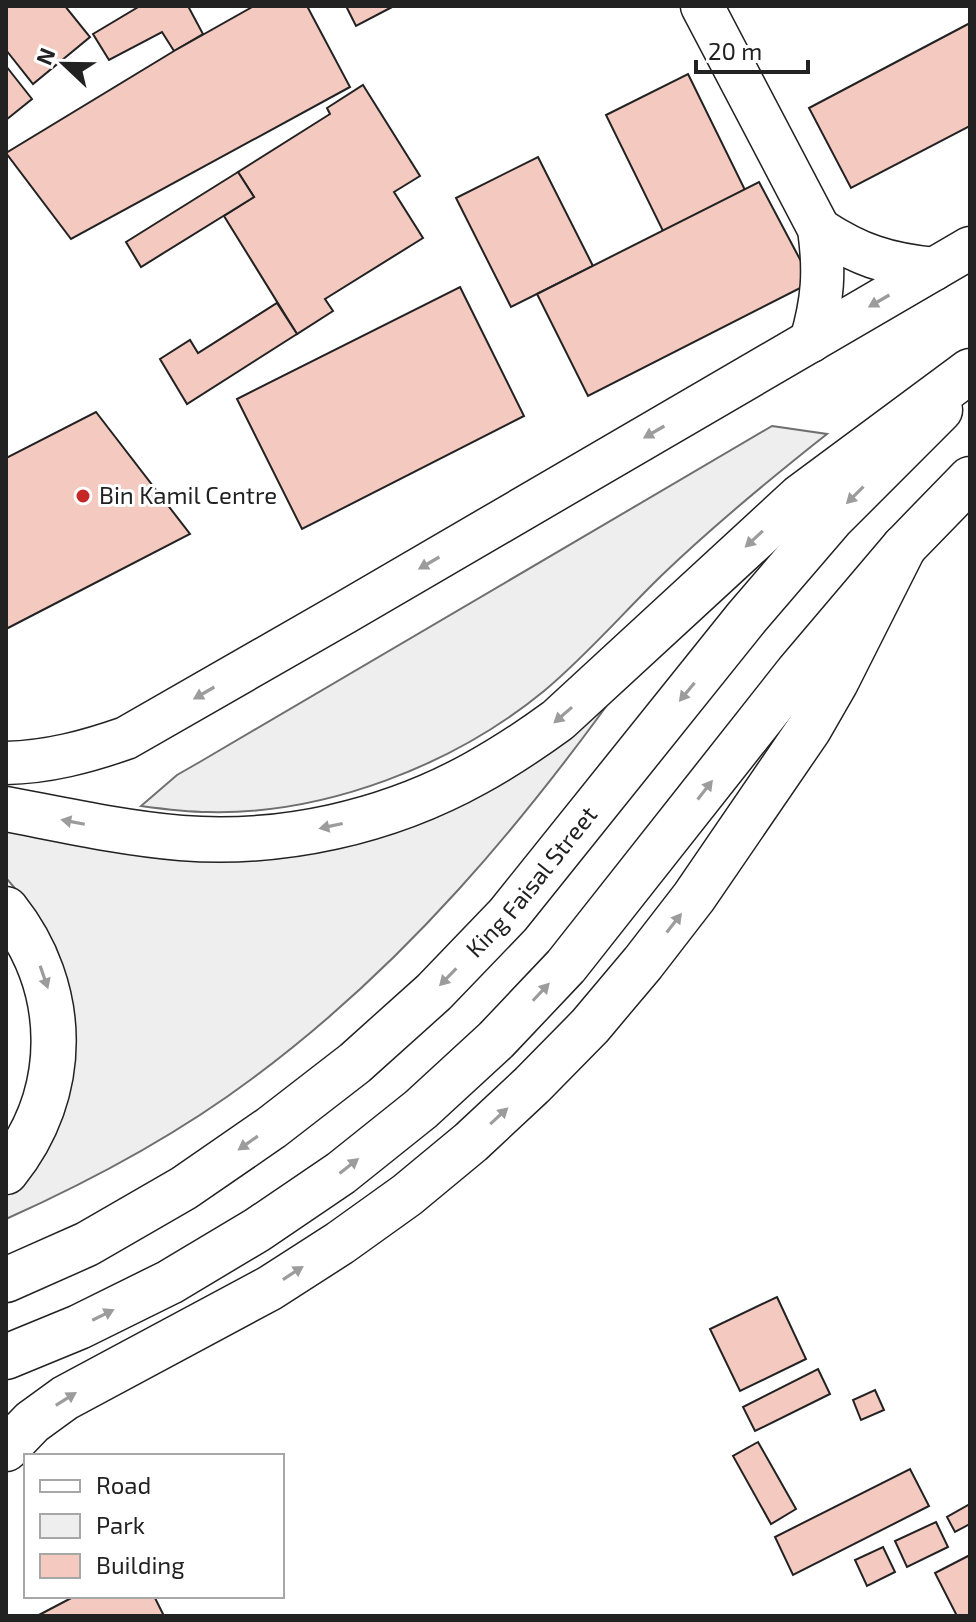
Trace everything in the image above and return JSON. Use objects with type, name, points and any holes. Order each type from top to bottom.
[{"type":"main road","points":[[6,809],[134,833],[234,839],[284,835],[334,826],[382,814],[429,796],[507,755],[558,720],[800,497],[970,371]]},
{"type":"main road","name":"King Faisal Street","points":[[6,1280],[87,1244],[184,1188],[271,1128],[355,1063],[434,992],[508,915],[747,617],[832,518],[970,380]]},
{"type":"main road","points":[[6,1357],[79,1327],[170,1282],[257,1230],[341,1173],[421,1109],[496,1040],[566,966],[798,672],[904,547],[970,479]]},
{"type":"main road","points":[[6,1449],[32,1422],[65,1398],[270,1288],[340,1243],[407,1195],[471,1142],[532,1085],[590,1026],[694,897],[809,729],[904,547]]},
{"type":"main road","points":[[6,909],[39,962],[54,1022],[54,1053],[49,1085],[26,1143],[6,1172]]},
{"type":"street","points":[[702,6],[819,229],[823,285],[820,313],[811,341]]},
{"type":"street","points":[[819,229],[845,246],[873,258],[903,266],[934,269]]},
{"type":"street","points":[[6,763],[49,760],[126,738],[970,248]]},
{"type":"green space","points":[[772,426],[827,434],[701,539],[544,691],[470,742],[386,780],[342,795],[297,805],[252,811],[208,812],[141,806],[177,775]]},
{"type":"green space","points":[[631,672],[504,838],[361,989],[308,1035],[224,1099],[102,1172],[6,1219],[6,1195],[45,1138],[25,900],[6,878],[6,828],[300,848]]},
{"type":"building","points":[[6,6],[65,6],[90,37],[33,84],[6,50]]},
{"type":"building","points":[[140,6],[188,6],[203,34],[174,51],[162,32],[109,60],[93,34]]},
{"type":"building","points":[[254,6],[307,6],[350,87],[71,239],[6,153]]},
{"type":"building","points":[[346,6],[394,6],[356,26]]},
{"type":"building","points":[[970,23],[970,126],[851,188],[809,108]]},
{"type":"building","points":[[6,66],[32,99],[6,120]]},
{"type":"building","points":[[688,74],[745,190],[663,231],[606,115]]},
{"type":"building","points":[[363,85],[420,176],[394,192],[423,238],[325,299],[333,311],[297,334],[224,216],[254,197],[238,172],[330,114],[327,108]]},
{"type":"building","points":[[538,157],[593,266],[511,307],[456,198]]},
{"type":"building","points":[[238,172],[254,197],[141,267],[126,242]]},
{"type":"building","points":[[759,182],[812,282],[588,396],[537,294]]},
{"type":"building","points":[[460,287],[524,416],[302,529],[237,399]]},
{"type":"building","points":[[277,303],[297,334],[187,404],[160,359],[190,340],[198,353]]},
{"type":"building","name":"Bin Kamil Centre","points":[[96,412],[190,534],[6,629],[6,458]]},
{"type":"building","points":[[777,1297],[806,1359],[740,1391],[710,1329]]},
{"type":"building","points":[[818,1369],[830,1394],[755,1431],[743,1407]]},
{"type":"building","points":[[875,1390],[884,1410],[861,1420],[853,1400]]},
{"type":"building","points":[[758,1442],[796,1509],[771,1524],[733,1456]]},
{"type":"building","points":[[910,1469],[929,1506],[793,1575],[775,1537]]},
{"type":"building","points":[[970,1504],[970,1524],[955,1532],[947,1517]]},
{"type":"building","points":[[936,1522],[948,1547],[907,1567],[895,1541]]},
{"type":"building","points":[[883,1547],[895,1572],[867,1586],[855,1560]]},
{"type":"building","points":[[970,1555],[970,1614],[957,1616],[935,1573]]},
{"type":"building","points":[[71,1598],[155,1598],[164,1616],[37,1616]]},
{"type":"place","name":"Bin Kamil Centre","points":[[83,496]]}]
